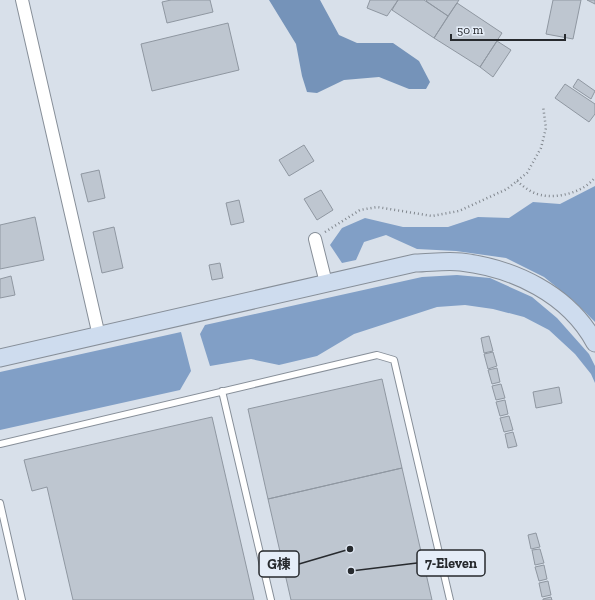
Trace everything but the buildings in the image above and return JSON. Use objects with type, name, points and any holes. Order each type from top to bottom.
[{"type":"street","points":[[22,0],[99,336]]},
{"type":"street","points":[[315,239],[326,283]]},
{"type":"street","points":[[0,358],[415,263],[460,261],[506,271],[540,287],[568,308],[595,343]]},
{"type":"lane","points":[[0,444],[377,355],[394,360],[450,600]]},
{"type":"lane","points":[[222,391],[271,600]]},
{"type":"lane","points":[[0,503],[22,600]]},
{"type":"path","points":[[315,239],[360,210],[377,207],[432,216],[459,211],[506,189],[527,173],[541,148],[546,128],[542,106]]},
{"type":"path","points":[[516,181],[529,191],[542,196],[565,195],[580,188],[595,177]]},
{"type":"shaded area","points":[[269,0],[320,0],[339,35],[357,43],[393,43],[419,61],[430,82],[426,89],[409,89],[379,77],[344,80],[317,93],[307,92],[302,76],[296,44]]},
{"type":"shaded area","points":[[595,186],[595,322],[574,301],[544,277],[506,258],[456,251],[417,249],[386,235],[364,242],[356,260],[342,263],[330,245],[342,228],[365,218],[403,227],[448,227],[478,217],[509,218],[533,202],[560,204]]},
{"type":"shaded area","points":[[457,275],[490,278],[532,297],[557,318],[589,354],[595,366],[595,383],[591,374],[575,354],[549,330],[524,317],[493,309],[465,305],[437,307],[354,334],[317,356],[279,365],[251,359],[210,366],[200,334],[205,325],[422,277]]},
{"type":"shaded area","points":[[181,332],[191,371],[180,390],[0,430],[0,372]]},
{"type":"place","name":"G棟","points":[[350,549]]},
{"type":"place","name":"7-Eleven","points":[[351,571]]}]
